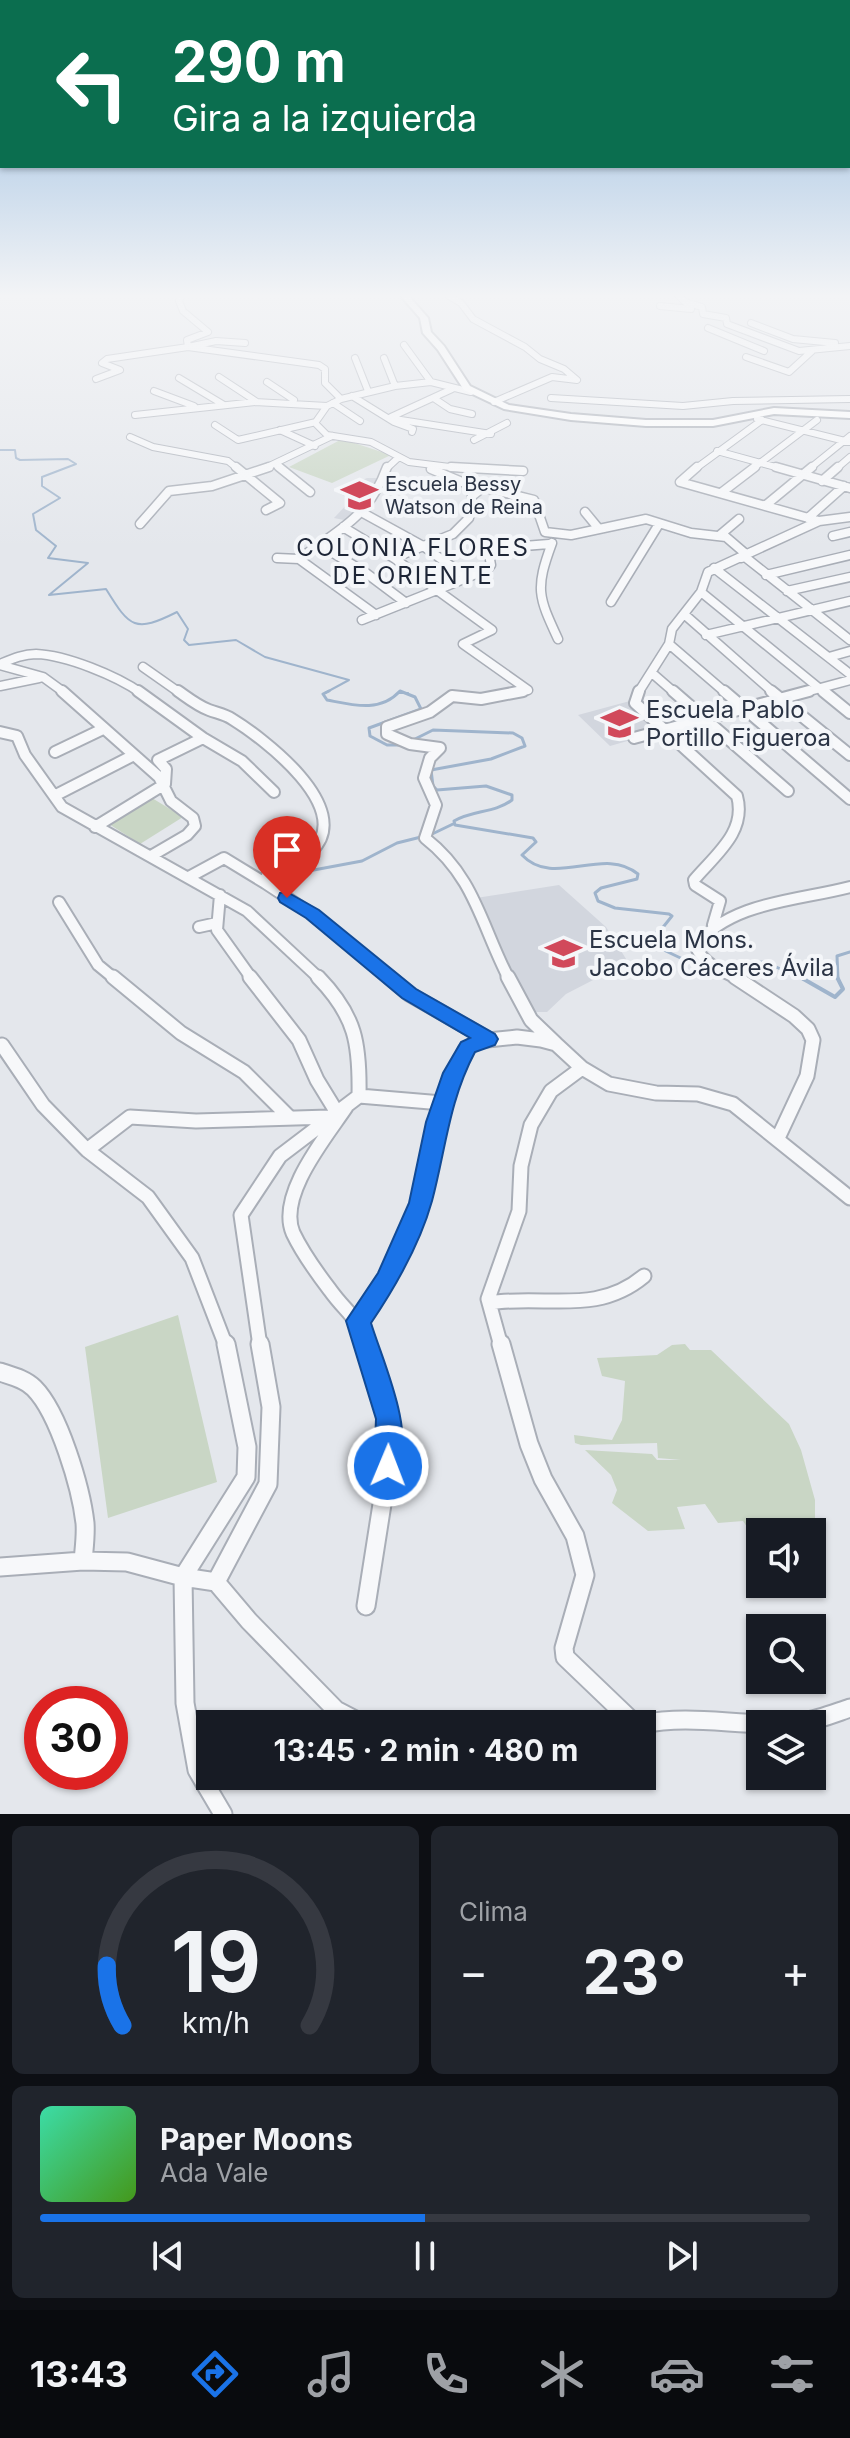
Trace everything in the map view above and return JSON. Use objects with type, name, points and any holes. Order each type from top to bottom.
[{"type":"street","points":[[180,379],[224,405]]},
{"type":"street","points":[[222,379],[257,402]]},
{"type":"street","points":[[325,379],[325,383],[341,399]]},
{"type":"street","points":[[363,379],[368,391]]},
{"type":"street","points":[[392,379],[395,386]]},
{"type":"street","points":[[429,379],[431,382]]},
{"type":"street","points":[[461,379],[471,392]]},
{"type":"street","points":[[494,402],[548,379]]},
{"type":"street","points":[[566,379],[577,380],[578,383],[571,388]]},
{"type":"street","points":[[267,382],[295,400]]},
{"type":"street","points":[[215,425],[238,440],[316,422],[330,404],[341,399],[368,391],[431,382],[471,392],[511,408],[625,422],[713,423],[781,411],[850,415]]},
{"type":"street","points":[[388,418],[452,389]]},
{"type":"street","points":[[154,391],[198,408]]},
{"type":"street","points":[[352,396],[413,429],[412,432]]},
{"type":"street","points":[[551,398],[683,406],[733,401],[850,399]]},
{"type":"street","points":[[435,399],[473,418],[472,435]]},
{"type":"street","points":[[135,415],[295,400],[330,404],[360,421]]},
{"type":"street","points":[[746,416],[848,439]]},
{"type":"street","points":[[388,418],[472,435],[491,434],[507,423]]},
{"type":"street","points":[[762,420],[717,451],[680,482],[819,521]]},
{"type":"street","points":[[721,493],[817,420]]},
{"type":"street","points":[[316,422],[322,433],[374,443],[399,457],[462,482],[534,500],[545,532],[571,535]]},
{"type":"street","points":[[280,430],[315,446]]},
{"type":"street","points":[[140,524],[169,491],[212,486],[276,465],[332,436]]},
{"type":"street","points":[[130,437],[153,447],[228,461],[280,503],[266,510]]},
{"type":"street","points":[[766,505],[848,439]]},
{"type":"street","points":[[717,451],[847,487]]},
{"type":"street","points":[[299,559],[363,513],[381,487],[386,468],[399,457]]},
{"type":"street","points":[[822,481],[850,457]]},
{"type":"street","points":[[391,466],[421,464],[485,471],[523,471]]},
{"type":"street","points":[[276,465],[310,492]]},
{"type":"street","points":[[394,558],[453,534],[465,525],[471,494],[485,486]]},
{"type":"street","points":[[808,518],[847,487]]},
{"type":"street","points":[[585,512],[599,529]]},
{"type":"street","points":[[363,513],[423,546],[465,576]]},
{"type":"street","points":[[778,1138],[806,1079],[813,1040],[804,1024],[755,986],[716,968],[702,957],[695,946],[713,925],[720,901],[695,885],[694,880],[713,861],[738,826],[742,806],[737,796],[635,703],[638,692],[669,644],[672,629],[701,592],[708,572],[819,521],[850,517]]},
{"type":"street","points":[[362,620],[488,569],[491,565],[488,549],[496,546],[549,544],[571,535],[644,519],[691,533],[729,538],[744,557],[850,640]]},
{"type":"street","points":[[720,535],[739,519]]},
{"type":"street","points":[[611,602],[659,524]]},
{"type":"street","points":[[343,527],[394,558],[492,630],[463,644],[529,690],[481,699],[452,696],[442,709],[406,718],[387,727],[387,734],[415,746],[434,744],[440,748],[430,758],[424,778],[436,805],[425,836],[448,856],[467,882],[495,952],[531,1020],[582,1068],[602,1081],[656,1093],[698,1094],[733,1104],[850,1198]]},
{"type":"street","points":[[833,536],[850,532]]},
{"type":"street","points":[[549,544],[541,573],[540,601],[558,639]]},
{"type":"street","points":[[320,545],[366,573],[406,603]]},
{"type":"street","points":[[766,575],[850,555]]},
{"type":"street","points":[[277,558],[299,559],[376,615]]},
{"type":"street","points":[[714,568],[850,674]]},
{"type":"street","points":[[787,591],[850,577]]},
{"type":"street","points":[[701,592],[850,713]]},
{"type":"street","points":[[706,635],[850,601]]},
{"type":"street","points":[[684,614],[850,755]]},
{"type":"street","points":[[837,630],[850,626]]},
{"type":"street","points":[[669,644],[850,799]]},
{"type":"street","points":[[829,657],[850,651]]},
{"type":"street","points":[[0,664],[18,656],[38,654],[120,678],[203,738],[258,772],[274,792]]},
{"type":"street","points":[[0,664],[43,677],[75,700],[165,784]]},
{"type":"street","points":[[143,667],[165,685],[208,710],[229,717],[253,733],[264,745],[284,757],[308,784],[323,813],[318,844],[308,853],[268,872],[265,883]]},
{"type":"street","points":[[652,673],[788,791]]},
{"type":"street","points":[[0,686],[43,677]]},
{"type":"street","points":[[634,738],[850,680]]},
{"type":"street","points":[[55,752],[103,729]]},
{"type":"street","points":[[0,732],[17,736],[21,754],[56,795],[62,807],[240,907],[286,944],[327,986],[353,1023],[360,1053],[355,1099],[308,1165],[290,1201],[292,1231],[331,1292],[358,1321],[389,1419],[388,1466],[366,1606]]},
{"type":"street","points":[[151,856],[187,835],[195,826],[188,812],[171,801],[165,784],[166,769],[158,760],[203,738]]},
{"type":"street","points":[[56,795],[134,755]]},
{"type":"street","points":[[95,827],[165,784]]},
{"type":"street","points":[[189,877],[224,858],[312,914],[409,994],[488,1039]]},
{"type":"street","points":[[713,925],[742,912],[850,887]]},
{"type":"street","points":[[220,895],[217,930],[299,1040],[332,1114]]},
{"type":"street","points":[[59,902],[98,965],[181,1033],[244,1072],[290,1118]]},
{"type":"street","points":[[199,927],[240,907]]},
{"type":"street","points":[[358,1321],[388,1278],[420,1203],[442,1103],[465,1050],[488,1039],[523,1037],[556,1044]]},
{"type":"street","points":[[2,1045],[43,1105],[87,1150],[148,1197],[192,1258],[227,1347],[247,1447],[246,1477],[183,1577],[185,1703],[197,1770],[223,1814]]},
{"type":"street","points":[[582,1068],[551,1091],[531,1125],[521,1166],[519,1211],[489,1303],[529,1444],[543,1479],[575,1536],[585,1575],[564,1648],[565,1657],[623,1710]]},
{"type":"street","points":[[216,1582],[268,1484],[271,1407],[246,1263],[241,1215],[280,1156],[355,1099],[442,1103]]},
{"type":"street","points":[[87,1150],[130,1117],[196,1121],[332,1114]]},
{"type":"street","points":[[489,1303],[525,1299],[596,1303],[628,1291],[644,1276]]},
{"type":"street","points":[[0,1372],[20,1377],[39,1393],[61,1441],[74,1476],[85,1524],[83,1561]]},
{"type":"street","points":[[0,1567],[83,1561],[127,1562],[216,1582],[336,1710]]},
{"type":"street","points":[[656,1721],[672,1718],[752,1724],[804,1722],[850,1708]]},
{"type":"shaded area","name":"Escuela Bessy Watson de Reina","points":[[367,478],[381,478],[377,491],[349,521],[334,518],[351,500],[335,491]]},
{"type":"shaded area","name":"Escuela Pablo Portillo Figueroa","points":[[630,701],[662,731],[610,746],[578,715]]},
{"type":"shaded area","name":"Escuela Mons. Jacobo Cáceres Ávila","points":[[559,885],[606,927],[628,962],[566,994],[547,1012],[531,1012],[476,898]]},
{"type":"green space","points":[[342,439],[391,455],[332,483],[289,467]]},
{"type":"green space","points":[[152,798],[183,817],[140,844],[109,824]]},
{"type":"green space","points":[[178,1315],[217,1482],[108,1518],[85,1347]]},
{"type":"green space","points":[[685,1344],[690,1350],[711,1350],[789,1424],[801,1450],[815,1500],[815,1518],[746,1518],[746,1525],[743,1521],[718,1523],[705,1504],[677,1507],[685,1529],[648,1531],[612,1503],[617,1490],[611,1475],[585,1450],[652,1454],[657,1460],[681,1460],[658,1458],[657,1443],[575,1443],[574,1435],[612,1440],[622,1420],[625,1381],[602,1376],[597,1358],[657,1355],[672,1345]]},
{"type":"waterway","points":[[0,450],[15,450],[16,458],[20,460],[68,459],[76,464],[42,477],[42,486],[60,498],[33,514],[36,530],[56,546],[48,558],[88,563],[49,595],[106,589],[121,612],[135,623],[152,623],[177,612],[188,629],[184,640],[189,645],[236,640],[265,657],[349,680],[325,693]]},
{"type":"waterway","points":[[325,693],[329,691]]},
{"type":"waterway","points":[[325,693],[327,700],[366,706],[384,702],[400,691],[405,693]]},
{"type":"waterway","points":[[398,693],[405,693]]},
{"type":"waterway","points":[[400,745],[387,745],[370,736],[369,728],[421,709],[415,697],[405,693]]},
{"type":"waterway","points":[[411,741],[433,730],[513,733],[522,738],[525,746],[491,759],[431,770],[433,786],[437,790],[486,786],[512,795],[512,800],[505,804],[461,817],[454,821],[455,825],[533,838],[536,842],[522,855],[535,864],[549,868],[594,864],[624,866],[638,874],[637,879],[601,888],[595,893],[598,901],[615,908],[669,914],[672,916],[660,931],[642,940],[706,967]]},
{"type":"waterway","points":[[428,836],[453,824]]},
{"type":"waterway","points":[[287,875],[362,861],[397,843],[421,837]]},
{"type":"waterway","points":[[838,979],[837,956],[850,952]]},
{"type":"waterway","points":[[717,965],[765,962],[803,979]]},
{"type":"waterway","points":[[800,977],[835,997],[843,989],[838,979]]},
{"type":"place","name":"Escuela Bessy Watson de Reina","points":[[359,495]]},
{"type":"place","name":"Escuela Pablo Portillo Figueroa","points":[[620,723]]},
{"type":"place","name":"Escuela Mons. Jacobo Cáceres Ávila","points":[[563,953]]},
{"type":"district","name":"COLONIA FLORES DE ORIENTE","points":[[413,561]]},
{"type":"route","points":[[287,898],[312,914],[409,994],[488,1039],[478,1041],[465,1050],[454,1073],[437,1122],[420,1203],[388,1278],[358,1321],[389,1419],[388,1466]]}]
